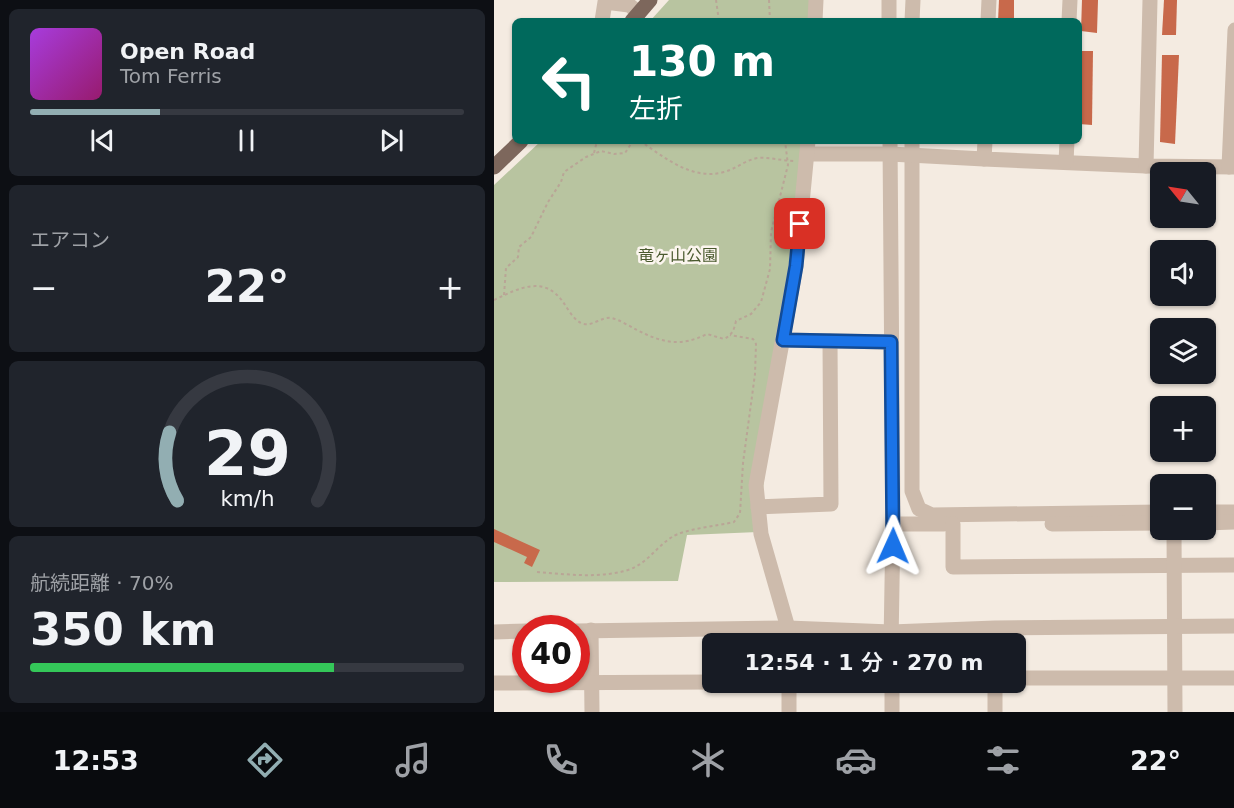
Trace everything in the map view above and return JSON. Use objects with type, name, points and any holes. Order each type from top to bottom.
[{"type":"main road","points":[[635,17],[650,0]]},
{"type":"main road","points":[[494,167],[518,144]]},
{"type":"street","points":[[815,18],[816,0]]},
{"type":"street","points":[[889,0],[889,18]]},
{"type":"street","points":[[912,18],[913,0]]},
{"type":"street","points":[[989,0],[989,18]]},
{"type":"street","points":[[1070,0],[1070,18]]},
{"type":"street","points":[[1146,166],[1150,0]]},
{"type":"street","points":[[602,18],[605,2],[629,5],[635,17]]},
{"type":"street","points":[[788,633],[761,534],[756,485],[796,266],[807,152],[890,147],[984,159],[1232,167],[1235,30]]},
{"type":"street","points":[[984,144],[984,159]]},
{"type":"street","points":[[1066,162],[1067,144]]},
{"type":"street","points":[[890,147],[893,524],[891,633]]},
{"type":"street","points":[[912,148],[912,491],[918,509],[932,515],[1150,512]]},
{"type":"street","points":[[783,340],[891,342]]},
{"type":"street","points":[[758,507],[831,504],[830,341]]},
{"type":"street","points":[[1216,512],[1235,512]]},
{"type":"street","points":[[1216,523],[1235,522]]},
{"type":"street","points":[[893,524],[1150,523]]},
{"type":"street","points":[[953,524],[953,567],[1235,565]]},
{"type":"street","points":[[1174,540],[1175,712]]},
{"type":"street","points":[[1026,634],[1235,626]]},
{"type":"street","points":[[494,632],[512,631]]},
{"type":"street","points":[[590,631],[702,634]]},
{"type":"street","points":[[590,676],[592,712]]},
{"type":"street","points":[[1026,678],[1235,678]]},
{"type":"street","points":[[494,683],[702,682]]},
{"type":"street","points":[[789,693],[789,712]]},
{"type":"street","points":[[892,693],[892,712]]},
{"type":"street","points":[[995,693],[995,712]]},
{"type":"path","points":[[716,0],[719,18]]},
{"type":"path","points":[[769,0],[770,18]]},
{"type":"path","points":[[594,154],[597,144]]},
{"type":"path","points":[[504,295],[506,268],[518,257],[519,246],[532,237],[564,172],[601,151],[614,154],[625,153],[631,144]]},
{"type":"path","points":[[645,144],[681,168],[703,173],[722,173],[758,158],[788,161],[807,152]]},
{"type":"path","points":[[494,300],[536,285],[543,285],[558,294],[581,322],[590,324],[612,318],[648,336],[676,342],[692,341],[707,334],[724,339],[734,330],[736,321],[751,314],[761,302],[770,269],[771,232],[788,161],[785,144]]},
{"type":"path","points":[[537,572],[599,576],[623,571],[646,560],[670,538],[682,531],[734,522],[740,513],[743,463],[755,374],[756,344],[753,339],[730,335]]},
{"type":"green space","points":[[669,0],[811,0],[810,18],[653,18]]},
{"type":"green space","name":"竜ヶ山公園","points":[[538,144],[803,144],[758,532],[687,535],[678,581],[494,582],[494,185]]},
{"type":"building","points":[[999,0],[1014,0],[1014,18],[998,18]]},
{"type":"building","points":[[1082,0],[1098,0],[1097,33],[1082,31]]},
{"type":"building","points":[[1164,0],[1177,0],[1176,35],[1162,35]]},
{"type":"building","points":[[1082,51],[1093,51],[1092,125],[1082,124]]},
{"type":"building","points":[[1162,55],[1179,55],[1175,144],[1160,142]]},
{"type":"building","points":[[494,529],[540,550],[532,567],[524,563],[527,557],[494,542]]},
{"type":"route","points":[[800,224],[796,266],[783,340],[891,342],[893,546]]}]
